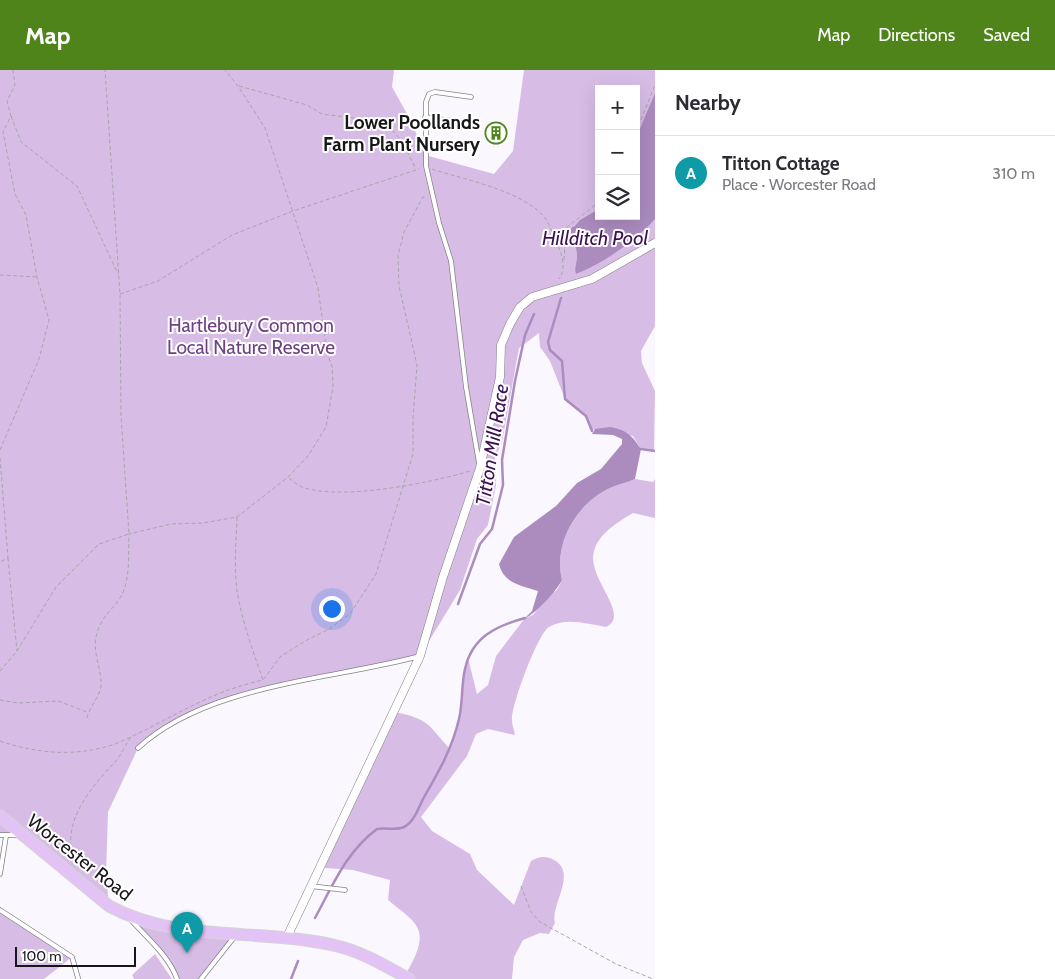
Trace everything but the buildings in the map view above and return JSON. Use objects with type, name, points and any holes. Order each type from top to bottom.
[{"type":"main road","name":"Worcester Road","points":[[0,816],[109,906],[127,916],[154,925],[320,942],[361,953],[409,979]]},
{"type":"street","points":[[291,938],[310,886],[420,656],[443,577],[480,468],[500,377],[501,345],[520,308],[532,297],[592,279],[655,243]]},
{"type":"lane","points":[[471,97],[435,92],[429,94],[426,102],[425,117],[426,166],[450,261],[466,387],[480,468]]},
{"type":"lane","points":[[425,117],[452,121]]},
{"type":"lane","points":[[138,748],[159,731],[229,699],[259,690],[376,668],[420,656]]},
{"type":"lane","points":[[0,835],[21,834]]},
{"type":"lane","points":[[0,874],[6,836]]},
{"type":"lane","points":[[310,886],[345,890]]},
{"type":"lane","points":[[0,910],[72,957],[78,978]]},
{"type":"lane","points":[[127,916],[159,951],[177,979]]},
{"type":"lane","points":[[201,979],[238,933]]},
{"type":"path","points":[[13,70],[15,85],[7,101],[21,142],[77,186],[118,274]]},
{"type":"path","points":[[87,718],[88,712],[101,689],[101,673],[96,652],[96,635],[105,614],[120,598],[128,569],[129,534],[122,416],[120,294],[105,70]]},
{"type":"path","points":[[0,671],[17,652],[56,588],[99,544],[129,534],[171,524],[203,523],[237,517],[288,477],[308,456],[326,428],[333,387],[332,366],[327,353],[318,288],[265,128],[238,86],[225,70]]},
{"type":"path","points":[[637,130],[655,85]]},
{"type":"path","points":[[238,86],[307,105],[322,114],[385,122],[401,140],[416,170]]},
{"type":"path","points":[[0,450],[39,359],[49,320],[37,277],[26,215],[15,194],[3,132],[11,116]]},
{"type":"path","points":[[120,294],[158,281],[232,235],[294,211],[426,166],[530,203],[546,219],[563,264]]},
{"type":"path","points":[[0,741],[44,752],[72,753],[99,749],[131,737],[212,695],[233,687],[263,680],[280,657],[305,641],[329,630],[350,614],[376,574],[413,454],[413,418],[417,365],[399,286],[398,256],[404,232],[417,206],[423,198],[432,195]]},
{"type":"path","points":[[552,290],[562,274],[566,228],[595,205]]},
{"type":"path","points":[[0,275],[37,277]]},
{"type":"path","points":[[0,458],[17,652]]},
{"type":"path","points":[[288,477],[300,486],[326,492],[404,485],[446,478],[480,468]]},
{"type":"path","points":[[237,517],[235,553],[237,591],[263,680]]},
{"type":"path","points":[[0,562],[8,558]]},
{"type":"path","points":[[0,700],[18,703],[58,701],[88,712]]},
{"type":"path","points":[[74,860],[70,841],[74,816],[101,774],[115,762],[131,737]]},
{"type":"path","points":[[521,886],[531,912],[540,922],[616,964],[653,979]]},
{"type":"green space","name":"Hartlebury Common Local Nature Reserve","points":[[0,70],[394,70],[392,87],[410,119],[425,155],[494,174],[513,151],[524,70],[655,70],[655,326],[641,351],[642,363],[655,391],[654,451],[641,449],[633,436],[595,429],[592,431],[586,416],[565,399],[550,361],[540,347],[539,333],[519,348],[502,442],[495,458],[496,485],[488,525],[477,539],[460,590],[420,656],[376,668],[280,686],[224,700],[159,731],[138,748],[108,812],[106,874],[109,906],[21,834],[0,835]]},
{"type":"green space","points":[[635,479],[653,482],[655,479],[655,518],[633,513],[615,524],[605,533],[594,551],[593,562],[596,573],[612,605],[613,621],[606,627],[585,623],[563,622],[549,627],[544,632],[532,655],[516,700],[512,720],[515,735],[488,729],[476,734],[467,756],[421,817],[432,831],[470,854],[477,870],[514,905],[531,861],[542,857],[554,860],[561,866],[564,873],[562,890],[556,907],[555,923],[549,934],[540,933],[523,940],[514,957],[512,979],[403,979],[413,961],[420,940],[417,927],[412,920],[388,900],[390,880],[353,870],[325,868],[320,864],[394,712],[421,720],[432,728],[450,749],[459,719],[468,658],[477,694],[488,685],[496,656],[525,618],[533,615],[549,595],[557,590],[562,580],[560,566],[564,539],[577,515],[598,495]]},
{"type":"green space","points":[[0,910],[72,957],[44,979],[0,979]]},
{"type":"green space","points":[[127,916],[239,933],[201,979],[177,979],[162,954]]},
{"type":"green space","points":[[155,954],[172,979],[134,979],[132,975]]},
{"type":"water","name":"Hillditch Pool","points":[[655,93],[655,219],[618,251],[576,274],[577,253],[571,228],[580,220],[595,211],[595,220],[640,220],[640,129]]},
{"type":"water","points":[[610,427],[628,434],[641,449],[635,479],[598,495],[577,515],[564,539],[560,566],[562,580],[546,601],[535,612],[525,618],[532,611],[538,591],[509,580],[501,571],[499,564],[514,537],[556,506],[577,483],[601,469],[622,444],[622,439],[613,435],[592,434],[595,429]]},
{"type":"waterway","points":[[561,298],[548,342],[550,350],[562,361],[565,399],[586,416],[592,431]]},
{"type":"waterway","name":"Titton Mill Race","points":[[458,604],[480,544],[492,529],[503,485],[502,460],[515,381],[525,335],[534,314]]},
{"type":"waterway","points":[[641,449],[655,451]]},
{"type":"waterway","points":[[315,918],[341,870],[366,838],[377,829],[404,827],[415,815],[453,741],[460,713],[465,669],[473,649],[479,641],[495,629],[525,618]]},
{"type":"waterway","points":[[291,979],[298,961]]},
{"type":"place","name":"Lower Poollands Farm Plant Nursery","points":[[496,133]]},
{"type":"place","name":"Titton Cottage","points":[[187,953]]}]
